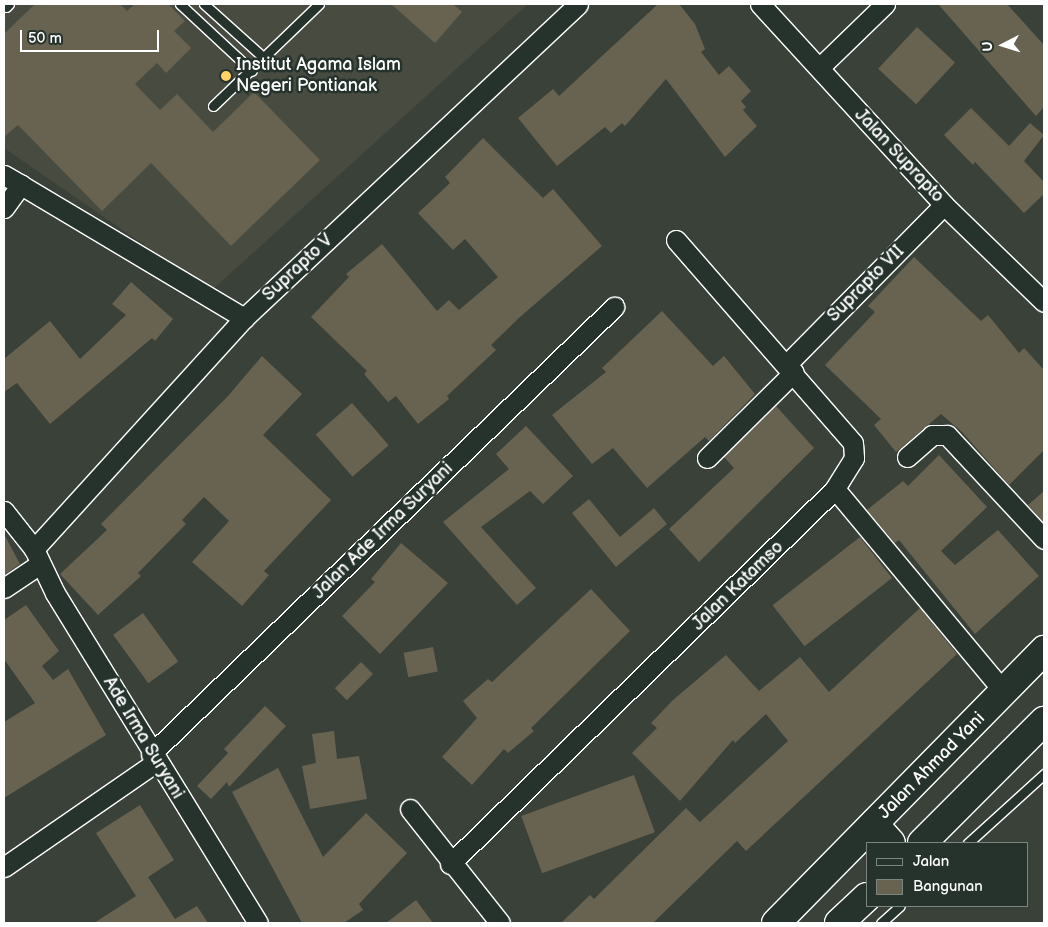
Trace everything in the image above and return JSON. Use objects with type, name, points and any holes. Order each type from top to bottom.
[{"type":"main road","name":"Jalan Ahmad Yani","points":[[882,834],[1004,692],[1044,650]]},
{"type":"main road","points":[[923,842],[1044,721]]},
{"type":"main road","name":"Jalan Ahmad Yani","points":[[776,923],[866,847]]},
{"type":"main road","points":[[840,923],[866,898]]},
{"type":"street","name":"Suprapto V","points":[[4,588],[37,556],[244,318],[578,4]]},
{"type":"street","name":"Jalan Suprapto","points":[[760,4],[944,205],[1044,302]]},
{"type":"street","points":[[819,68],[885,4]]},
{"type":"street","points":[[4,175],[244,318]]},
{"type":"street","points":[[4,208],[21,185]]},
{"type":"street","name":"Suprapto VII","points":[[707,458],[944,205]]},
{"type":"street","points":[[676,240],[790,368]]},
{"type":"street","name":"Jalan Ade Irma Suryani","points":[[4,867],[154,758],[614,306]]},
{"type":"street","name":"Jalan Katamso","points":[[450,864],[835,489],[854,458],[855,448],[790,368]]},
{"type":"street","points":[[907,457],[932,435],[941,434],[954,439],[1044,539]]},
{"type":"street","points":[[835,489],[1004,692]]},
{"type":"street","name":"Ade Irma Suryani","points":[[4,512],[37,556],[154,758],[258,923]]},
{"type":"street","points":[[410,809],[450,864],[500,923]]},
{"type":"lane","points":[[180,4],[252,71]]},
{"type":"lane","points":[[204,4],[264,58]]},
{"type":"lane","points":[[213,106],[252,71],[320,4]]},
{"type":"lane","points":[[969,842],[1044,774]]},
{"type":"lane","points":[[881,923],[899,907]]},
{"type":"shaded area","name":"Institut Agama Islam Negeri Pontianak","points":[[4,4],[528,4],[211,291],[4,148]]},
{"type":"building","points":[[35,4],[120,4],[127,11],[135,4],[168,4],[185,21],[174,31],[191,48],[166,73],[157,63],[135,84],[160,110],[177,94],[213,132],[254,92],[320,160],[231,246],[151,163],[102,211],[18,125],[4,137],[4,34]]},
{"type":"building","points":[[391,4],[453,4],[462,12],[435,43]]},
{"type":"building","points":[[658,4],[679,4],[695,24],[705,49],[701,52],[719,75],[729,66],[751,91],[741,101],[746,107],[743,110],[757,126],[725,157],[666,79],[625,126],[622,123],[611,133],[605,127],[557,166],[518,118],[553,89],[559,96]]},
{"type":"building","points":[[938,4],[1007,4],[1044,45],[1044,107],[1036,116]]},
{"type":"building","points":[[917,27],[955,62],[916,104],[878,69]]},
{"type":"building","points":[[971,108],[1009,146],[1030,123],[1044,135],[1024,161],[1044,182],[1044,194],[1024,213],[975,162],[973,165],[944,135]]},
{"type":"building","points":[[483,138],[543,198],[553,189],[602,246],[520,317],[491,345],[496,350],[447,396],[449,399],[418,424],[396,396],[388,402],[364,374],[367,371],[311,317],[349,277],[346,274],[382,244],[437,311],[449,300],[459,310],[498,277],[465,239],[453,250],[418,213],[450,183],[445,177]]},
{"type":"building","points":[[914,257],[981,321],[988,315],[1019,353],[1024,348],[1044,370],[1044,450],[1009,485],[962,432],[941,414],[896,452],[874,425],[881,419],[825,365],[875,312],[868,306]]},
{"type":"building","points":[[131,282],[173,319],[155,341],[152,338],[50,424],[17,383],[4,392],[4,359],[50,321],[80,359],[126,315],[112,304]]},
{"type":"building","points":[[662,311],[713,366],[724,356],[755,394],[709,441],[705,437],[647,488],[613,448],[592,464],[552,415],[606,372],[602,368]]},
{"type":"building","points":[[262,356],[302,394],[263,435],[331,500],[264,571],[269,575],[242,606],[192,562],[229,521],[204,497],[182,520],[186,524],[138,573],[141,576],[98,615],[60,574],[107,530],[101,524],[228,396]]},
{"type":"building","points":[[352,403],[389,445],[353,477],[316,434]]},
{"type":"building","points":[[776,406],[814,448],[699,562],[669,529],[734,468],[724,457]]},
{"type":"building","points":[[526,426],[573,476],[543,504],[530,491],[481,527],[536,588],[517,605],[443,522],[509,469],[496,454]]},
{"type":"building","points":[[939,455],[987,507],[941,551],[955,565],[998,530],[1039,576],[975,634],[899,540],[895,543],[867,510],[903,481],[908,486]]},
{"type":"building","points":[[1044,491],[1044,523],[1028,505]]},
{"type":"building","points":[[589,499],[620,537],[654,508],[667,524],[616,567],[572,513]]},
{"type":"building","points":[[4,534],[20,564],[4,575]]},
{"type":"building","points":[[860,537],[892,578],[805,646],[773,605]]},
{"type":"building","points":[[401,543],[448,583],[380,654],[342,616],[375,582],[371,579]]},
{"type":"building","points":[[591,589],[630,631],[531,728],[534,731],[508,753],[504,749],[472,785],[442,757],[477,718],[463,701],[488,679],[492,682]]},
{"type":"building","points":[[26,605],[59,651],[42,666],[53,680],[68,669],[106,735],[4,798],[4,722],[35,703],[4,659],[4,620]]},
{"type":"building","points":[[920,608],[957,654],[746,851],[737,841],[653,923],[561,923],[590,895],[594,899],[686,808],[700,822],[788,741],[766,714],[735,743],[733,740],[680,801],[632,753],[657,728],[651,723],[673,700],[726,655],[759,691],[800,657],[829,692]]},
{"type":"building","points":[[143,613],[178,662],[148,683],[113,635]]},
{"type":"building","points":[[433,647],[438,672],[408,677],[404,653]]},
{"type":"building","points":[[361,662],[373,674],[347,700],[335,688]]},
{"type":"building","points":[[265,706],[286,726],[229,787],[227,782],[211,799],[197,786],[228,753],[224,749]]},
{"type":"building","points":[[334,731],[337,759],[359,756],[367,799],[310,809],[302,766],[316,763],[312,734]]},
{"type":"building","points":[[278,768],[323,857],[366,813],[407,853],[359,904],[363,910],[344,923],[302,923],[232,792]]},
{"type":"building","points":[[634,775],[655,832],[542,873],[521,816]]},
{"type":"building","points":[[140,805],[174,860],[148,877],[175,919],[197,906],[208,923],[94,923],[136,896],[96,833]]},
{"type":"building","points":[[416,900],[433,923],[386,923]]},
{"type":"place","name":"Institut Agama Islam Negeri Pontianak","points":[[226,76]]}]
